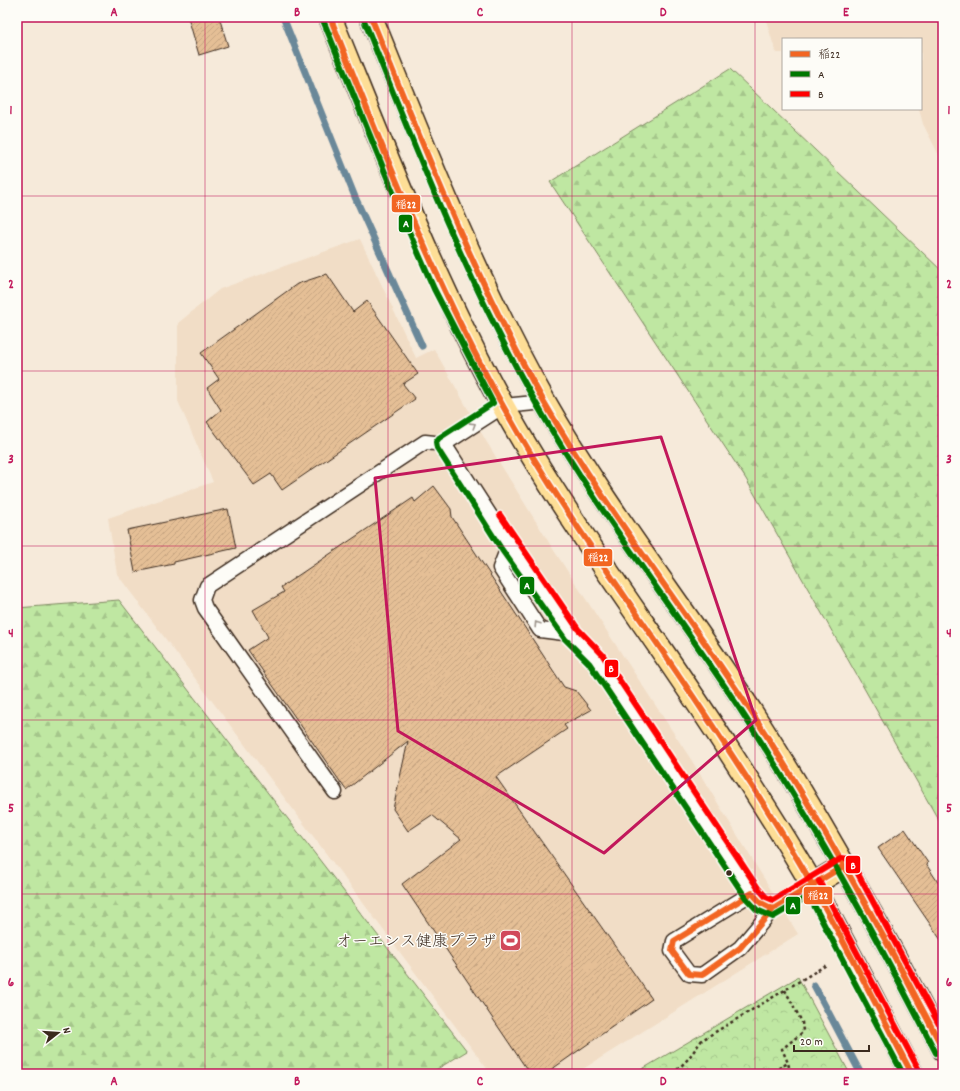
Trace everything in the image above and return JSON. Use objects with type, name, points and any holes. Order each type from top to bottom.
[{"type":"main road","points":[[330,17],[417,231],[451,306],[503,406],[550,485],[677,671],[734,758],[812,885],[912,1074]]},
{"type":"main road","points":[[371,17],[446,203],[496,310],[545,402],[592,476],[752,712],[845,865],[943,1049]]},
{"type":"main road","points":[[812,885],[845,865]]},
{"type":"lane","points":[[335,792],[205,608],[202,600],[207,586],[425,442],[444,444],[503,406],[545,402]]},
{"type":"lane","points":[[444,444],[509,545],[572,634],[595,658],[752,893],[761,903],[773,909]]},
{"type":"lane","points":[[509,545],[500,568],[540,630],[572,634]]},
{"type":"lane","points":[[752,893],[674,941],[672,951],[689,974],[702,975],[740,948],[773,909],[812,885]]},
{"type":"path","points":[[673,1074],[688,1059],[702,1040],[830,963]]},
{"type":"path","points":[[785,990],[802,1022],[803,1032],[782,1049],[791,1074]]},
{"type":"path","points":[[768,1074],[788,1063]]},
{"type":"path","points":[[705,1074],[717,1072],[718,1074]]},
{"type":"highlighted area","points":[[661,437],[756,720],[604,853],[398,731],[375,478]]},
{"type":"shaded area","points":[[765,17],[943,17],[943,163],[923,124],[919,110],[922,110],[922,38],[782,38],[782,53],[776,53]]},
{"type":"shaded area","points":[[360,239],[416,358],[434,349],[486,441],[553,549],[692,761],[798,934],[575,1074],[491,1074],[117,574],[108,518],[213,482],[178,401],[178,323],[220,289]]},
{"type":"green space","points":[[730,69],[943,272],[943,828],[746,479],[550,182]]},
{"type":"green space","points":[[119,600],[467,1051],[429,1074],[17,1074],[17,608]]},
{"type":"green space","points":[[798,977],[850,1074],[634,1074]]},
{"type":"building","points":[[188,17],[219,17],[228,46],[199,55]]},
{"type":"building","points":[[327,274],[353,312],[367,301],[418,374],[403,384],[415,399],[282,490],[271,474],[254,485],[207,422],[221,410],[207,388],[219,379],[201,353],[297,284]]},
{"type":"building","points":[[434,486],[451,509],[452,517],[564,687],[576,691],[591,710],[564,725],[567,729],[496,777],[652,999],[545,1074],[530,1074],[402,884],[461,839],[432,815],[408,831],[393,809],[408,741],[346,790],[248,650],[268,637],[253,610],[284,592],[281,587],[413,498],[415,502]]},
{"type":"building","points":[[228,509],[236,548],[174,562],[174,564],[135,572],[127,530]]},
{"type":"building","points":[[905,829],[928,863],[926,864],[943,890],[943,943],[878,848]]},
{"type":"waterway","points":[[283,17],[355,197],[422,346]]},
{"type":"waterway","points":[[814,985],[861,1074]]},
{"type":"transit line","name":"稲22","points":[[330,17],[410,214],[454,311],[503,406],[550,485],[680,677],[788,842],[839,933],[912,1074]]},
{"type":"transit line","name":"稲22","points":[[371,17],[431,164],[473,260],[495,308],[544,402],[593,481],[726,674],[778,754],[852,879],[943,1049]]},
{"type":"transit line","name":"A","points":[[323,20],[410,234],[434,289],[493,403],[439,438],[436,442],[437,448],[502,550],[565,639],[589,663],[746,898],[757,910],[773,917],[809,896],[903,1074]]},
{"type":"transit line","name":"A","points":[[364,20],[423,167],[465,263],[537,405],[586,485],[719,678],[771,758],[845,882],[936,1053]]},
{"type":"transit line","name":"B","points":[[500,515],[578,629],[602,654],[758,888],[766,897],[773,900],[842,858],[850,859],[943,1032]]},
{"type":"transit line","name":"稲22","points":[[773,909],[842,867]]},
{"type":"transit line","name":"B","points":[[819,881],[919,1070]]},
{"type":"transit line","name":"稲22","points":[[752,893],[761,903],[773,909],[740,948],[702,975],[689,974],[672,951],[674,941],[752,893]]},
{"type":"place","name":"オーエンス健康プラザ","points":[[511,940]]}]
